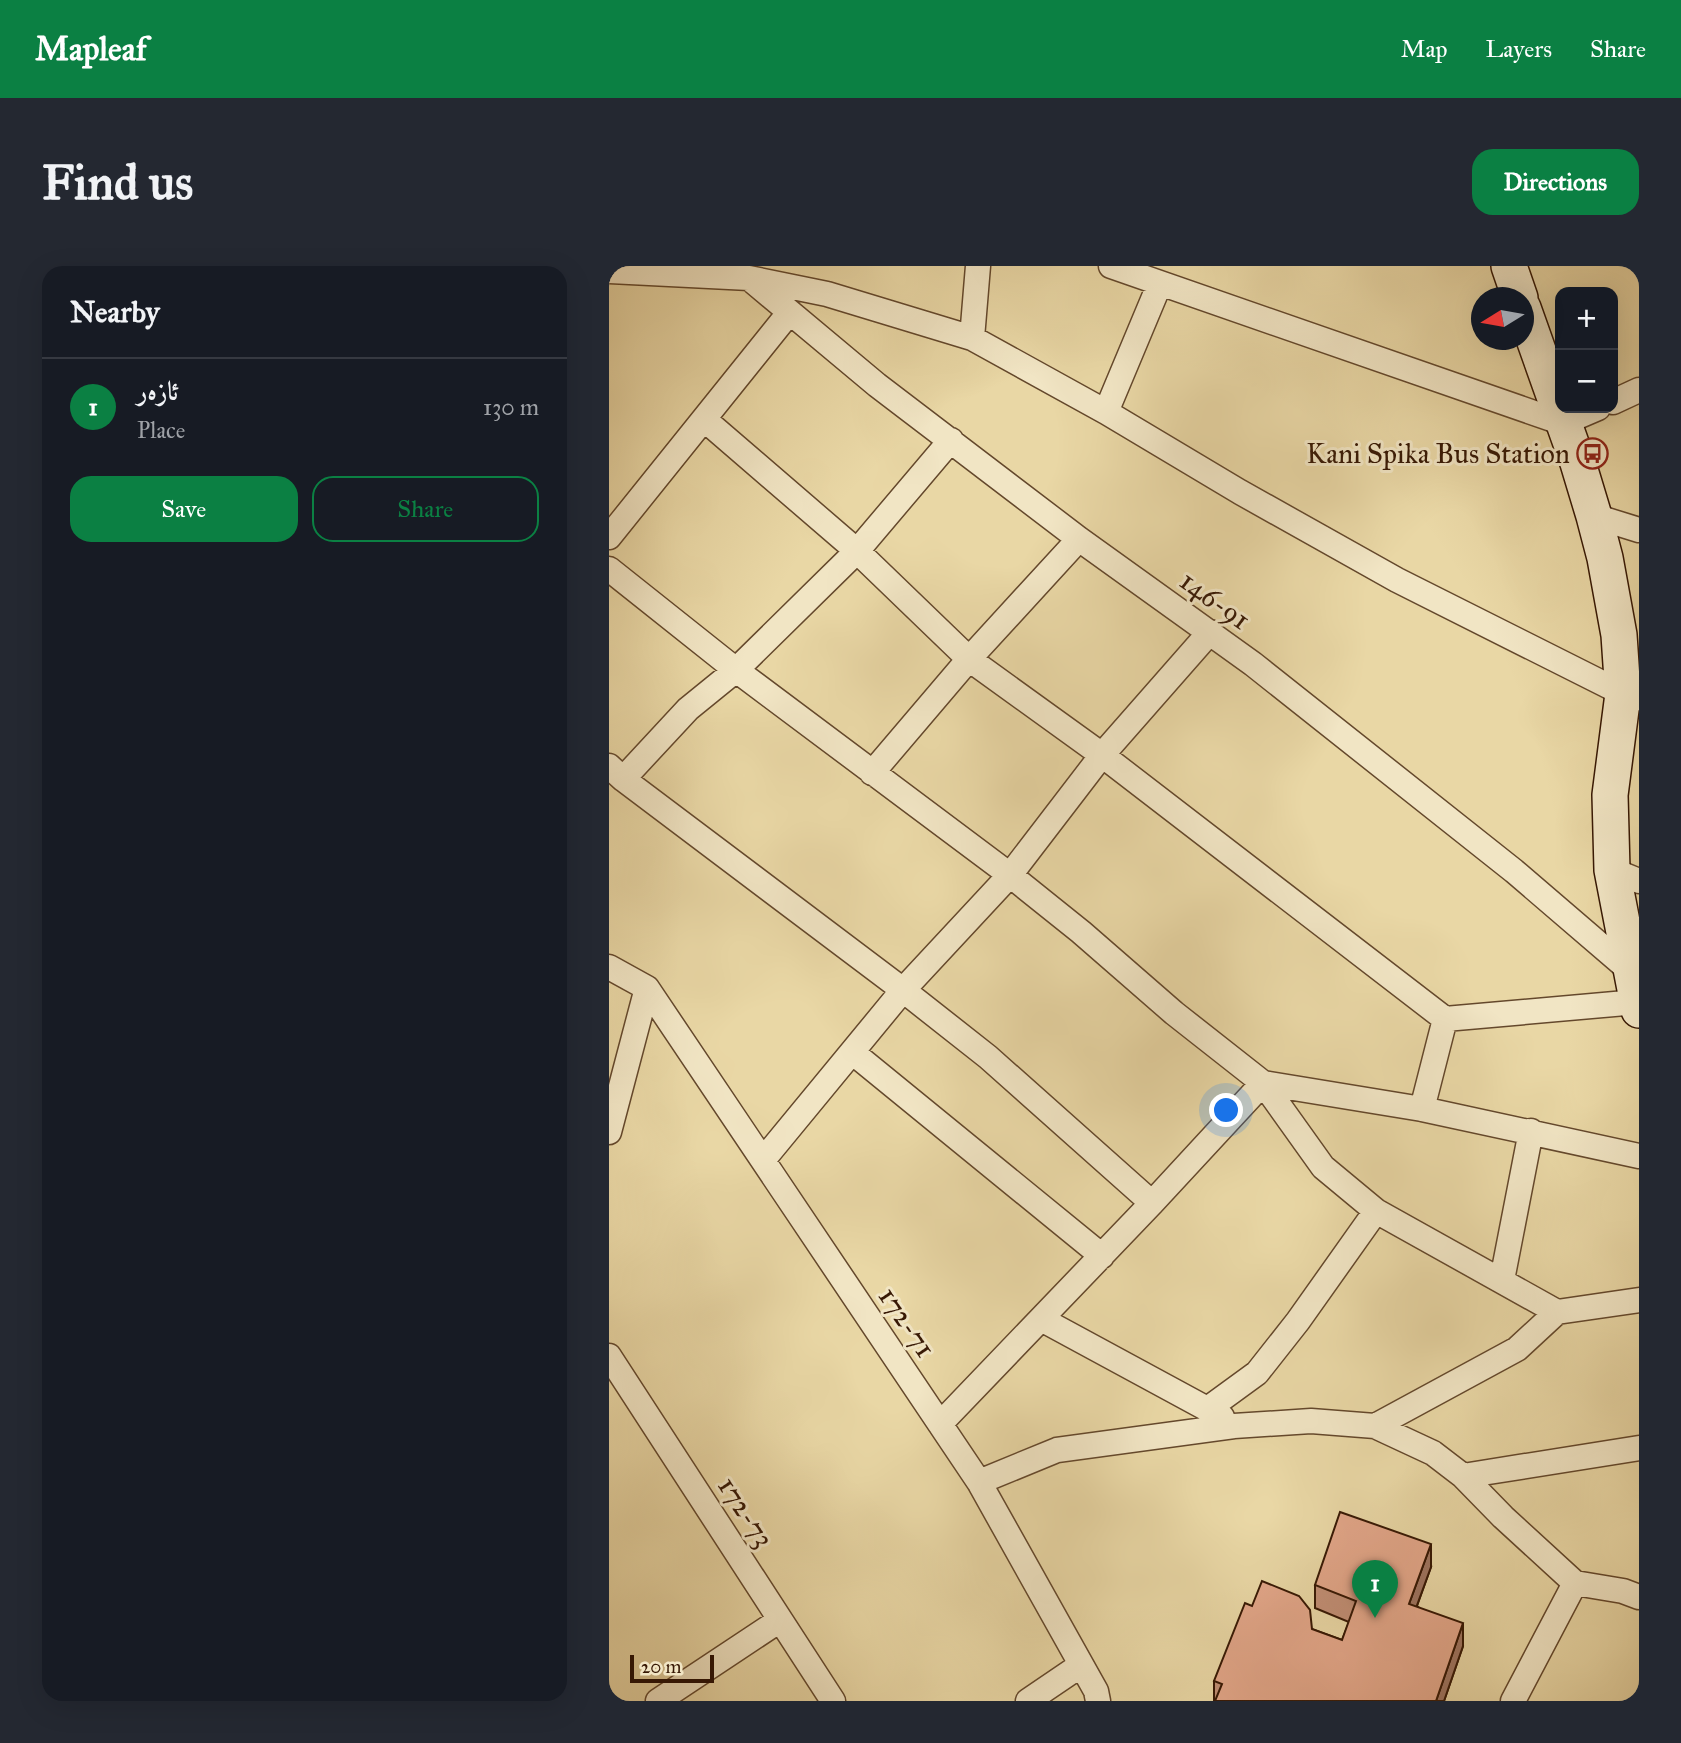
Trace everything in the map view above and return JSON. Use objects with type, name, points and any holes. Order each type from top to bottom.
[{"type":"street","points":[[972,338],[978,266]]},
{"type":"street","points":[[1111,266],[1563,423],[1586,413]]},
{"type":"street","points":[[1509,266],[1516,287]]},
{"type":"street","points":[[609,271],[749,278],[827,294],[972,338],[1397,580],[1631,698]]},
{"type":"street","name":"146-91","points":[[749,278],[877,385],[1079,540],[1253,664],[1514,871],[1636,990]]},
{"type":"street","points":[[1106,412],[1160,283]]},
{"type":"street","points":[[609,537],[789,313]]},
{"type":"street","points":[[705,420],[857,551],[969,659],[1102,755],[1445,1019],[1636,990],[1626,875],[1610,795],[1631,698],[1605,558],[1594,516],[1534,337]]},
{"type":"street","points":[[1618,400],[1639,390]]},
{"type":"street","points":[[951,440],[857,551],[736,670],[616,772],[988,1056],[1152,1203]]},
{"type":"street","points":[[1594,516],[1639,530]]},
{"type":"street","points":[[872,773],[969,659],[1079,540]]},
{"type":"street","points":[[609,569],[736,670],[1010,876],[1262,1083],[1323,1167],[1376,1211],[1557,1312]]},
{"type":"street","points":[[763,1160],[903,990],[1010,876],[1102,755],[1210,632]]},
{"type":"street","points":[[609,967],[647,988],[609,1132]]},
{"type":"street","name":"172-71","points":[[647,988],[979,1482],[1081,1665],[1098,1701]]},
{"type":"street","points":[[1422,1109],[1445,1019]]},
{"type":"street","points":[[852,1052],[1102,1255]]},
{"type":"street","points":[[1262,1083],[1422,1109],[1639,1156]]},
{"type":"street","points":[[940,1424],[1152,1203],[1262,1083]]},
{"type":"street","points":[[1502,1280],[1531,1131]]},
{"type":"street","points":[[1209,1408],[1257,1373],[1298,1321],[1376,1211]]},
{"type":"street","points":[[1375,1426],[1517,1349],[1557,1312],[1639,1300]]},
{"type":"street","points":[[1041,1319],[1209,1408],[1234,1426]]},
{"type":"street","name":"172-73","points":[[609,1356],[833,1701]]},
{"type":"street","points":[[979,1482],[1057,1450],[1234,1426],[1311,1421],[1375,1426],[1433,1453],[1463,1476],[1575,1583],[1634,1592]]},
{"type":"street","points":[[1463,1476],[1639,1448]]},
{"type":"street","points":[[1513,1701],[1575,1583]]},
{"type":"street","points":[[658,1701],[780,1620]]},
{"type":"street","points":[[1028,1701],[1081,1665]]},
{"type":"building","points":[[1340,1512],[1431,1544],[1409,1604],[1463,1623],[1436,1701],[1215,1701],[1222,1684],[1214,1681],[1245,1603],[1252,1606],[1262,1581],[1299,1596],[1310,1610],[1312,1629],[1342,1640],[1356,1601],[1315,1585]]},
{"type":"place","name":"Kani Spika Bus Station","points":[[1593,453]]},
{"type":"place","name":"ئازەر","points":[[1375,1618]]}]
